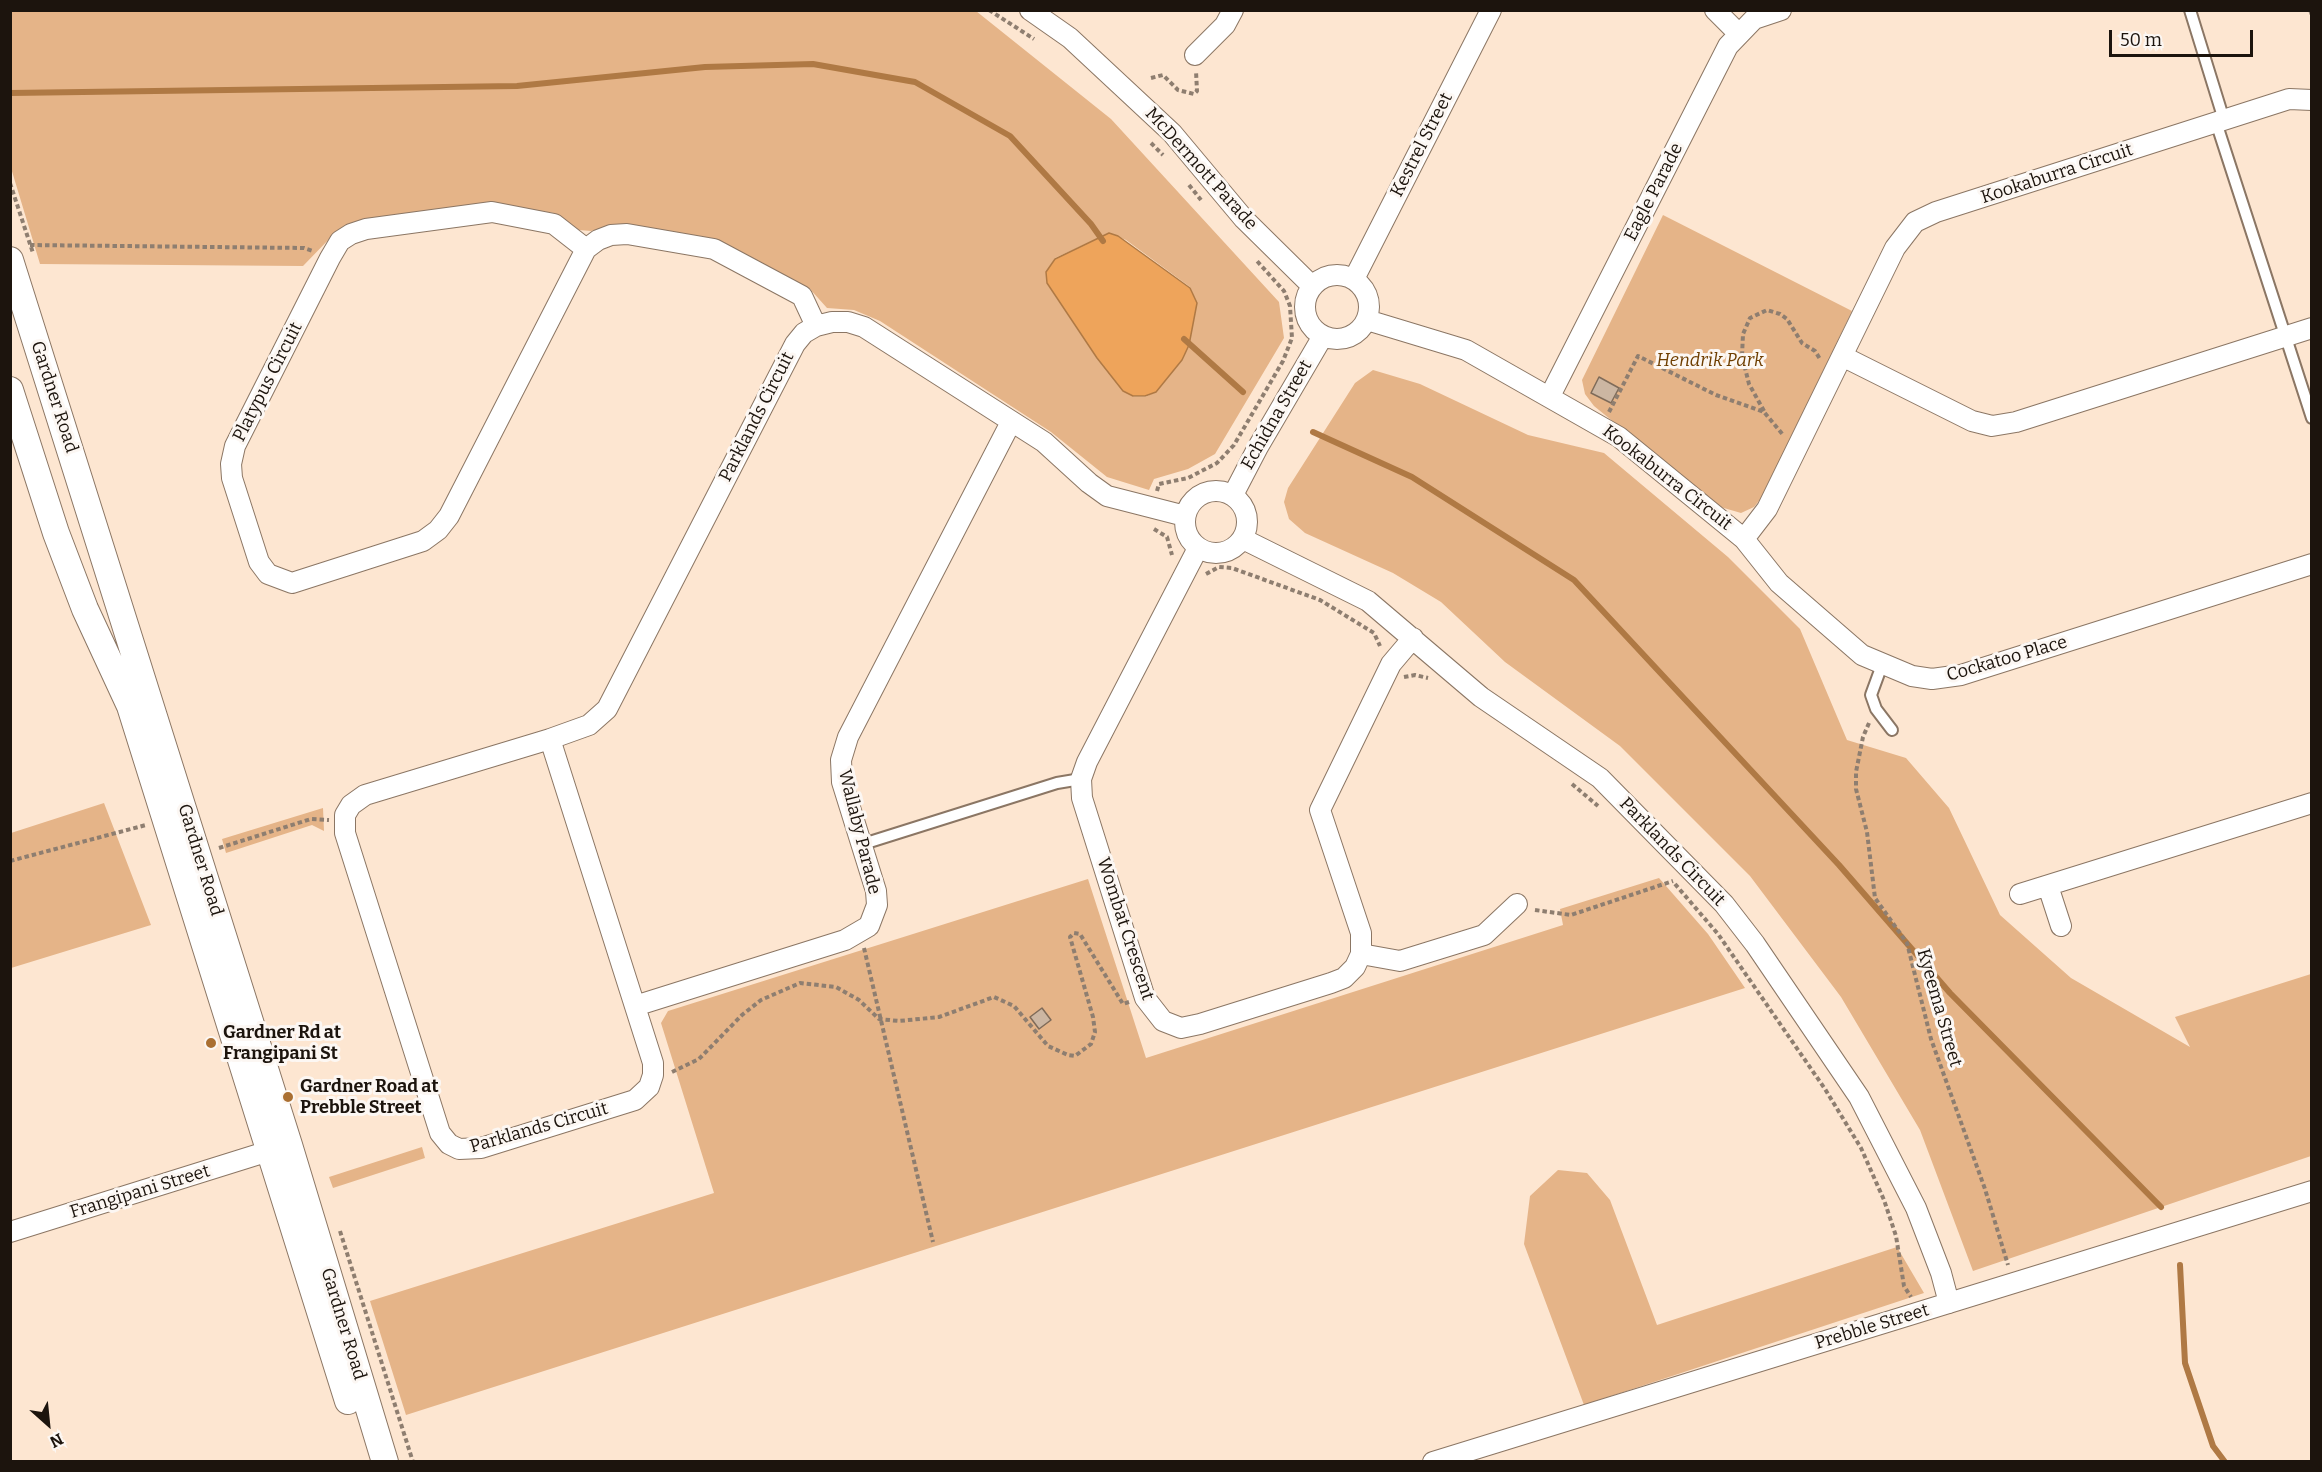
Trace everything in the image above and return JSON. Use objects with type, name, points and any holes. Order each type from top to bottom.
[{"type":"street","name":"McDermott Parade","points":[[1030,10],[1070,38],[1172,133],[1244,219],[1312,286]]},
{"type":"street","points":[[1195,55],[1225,25],[1233,10]]},
{"type":"street","name":"Kestrel Street","points":[[1354,279],[1491,10]]},
{"type":"street","points":[[1715,10],[1738,33]]},
{"type":"street","name":"Eagle Parade","points":[[1550,396],[1728,46],[1738,33],[1754,19],[1781,10]]},
{"type":"street","name":"Kookaburra Circuit","points":[[1366,320],[1466,350],[1602,426],[1619,436],[1744,539],[1767,509],[1895,248],[1915,222],[1936,212],[2289,99],[2312,100]]},
{"type":"street","name":"Platypus Circuit","points":[[492,212],[554,224],[586,249],[449,516],[438,530],[423,541],[292,583],[268,574],[259,562],[232,478],[231,464],[235,446],[340,241],[366,229],[492,212]]},
{"type":"street","points":[[586,249],[604,237],[627,234],[714,249],[802,296],[816,326],[848,322],[864,327],[1044,442],[1089,483],[1107,496],[1185,516]]},
{"type":"street","name":"Gardner Road","points":[[20,253],[385,1461]]},
{"type":"street","points":[[1345,275],[1354,279],[1361,285],[1369,302],[1366,320],[1355,333],[1348,337],[1331,339],[1323,336],[1310,325],[1306,318],[1305,301],[1312,286],[1327,276],[1345,275]]},
{"type":"street","name":"Parklands Circuit","points":[[653,1075],[649,1087],[635,1100],[482,1148],[469,1151],[448,1144],[440,1133],[345,833],[344,823],[351,805],[365,795],[550,739],[589,725],[607,709],[795,344],[816,326]]},
{"type":"street","points":[[1842,356],[1971,421],[1992,426],[2016,423],[2312,328]]},
{"type":"street","name":"Echidna Street","points":[[1233,495],[1258,447],[1323,336]]},
{"type":"street","name":"Gardner Road","points":[[10,390],[56,533],[85,609],[130,706],[368,1461]]},
{"type":"street","name":"Wallaby Parade","points":[[860,933],[869,926],[877,905],[876,891],[842,782],[841,760],[848,737],[1011,422]]},
{"type":"street","points":[[1213,490],[1233,495],[1241,502],[1248,520],[1243,539],[1227,552],[1217,554],[1198,548],[1187,534],[1185,516],[1195,498],[1213,490]]},
{"type":"street","name":"Parklands Circuit","points":[[1243,539],[1368,602],[1481,696],[1600,778],[1724,904],[1762,953],[1859,1097],[1916,1208],[1941,1273],[1949,1303]]},
{"type":"street","name":"Cockatoo Place","points":[[1744,539],[1779,583],[1862,654],[1882,665],[1912,676],[1932,679],[1961,675],[2312,564]]},
{"type":"street","points":[[1081,779],[1087,762],[1198,548]]},
{"type":"street","points":[[1413,638],[1391,664],[1320,810],[1361,933],[1361,954],[1400,961],[1484,934],[1517,904]]},
{"type":"street","points":[[550,739],[653,1063],[653,1075]]},
{"type":"street","name":"Wombat Crescent","points":[[1081,779],[1082,798],[1145,998],[1151,1010],[1163,1021],[1181,1028],[1200,1024],[1344,978],[1355,967],[1361,954]]},
{"type":"street","points":[[2020,894],[2312,803]]},
{"type":"street","points":[[2048,886],[2061,926]]},
{"type":"street","points":[[635,1006],[860,933]]},
{"type":"street","name":"Frangipani Street","points":[[10,1232],[269,1151]]},
{"type":"street","name":"Prebble Street","points":[[1433,1461],[2312,1191]]},
{"type":"lane","points":[[2190,10],[2220,121],[2312,418]]},
{"type":"lane","points":[[1882,665],[1871,695],[1876,709],[1892,730]]},
{"type":"lane","points":[[860,845],[1057,783],[1081,779]]},
{"type":"path","points":[[352,10],[376,10]]},
{"type":"path","points":[[989,10],[1036,40]]},
{"type":"path","points":[[2310,10],[2312,15]]},
{"type":"path","points":[[1151,78],[1163,75],[1178,90],[1194,94],[1197,82],[1195,55]]},
{"type":"path","points":[[1151,142],[1165,158]]},
{"type":"path","points":[[1187,182],[1194,194],[1204,203]]},
{"type":"path","points":[[20,253],[304,248],[330,258]]},
{"type":"path","points":[[1252,256],[1284,291],[1293,325],[1292,338],[1283,361],[1234,445],[1217,463],[1201,473],[1159,484],[1147,524],[1167,537],[1172,554],[1171,564],[1201,579],[1219,567],[1232,568],[1320,600],[1374,633],[1380,644],[1378,654],[1404,678],[1415,675],[1427,678],[1436,685]]},
{"type":"path","points":[[1797,446],[1780,433],[1764,412],[1749,384],[1742,356],[1743,334],[1750,318],[1760,311],[1773,310],[1787,319],[1802,343],[1815,351],[1831,378]]},
{"type":"path","points":[[1602,426],[1638,356],[1716,395],[1764,412]]},
{"type":"path","name":"Kyeema Street","points":[[1876,709],[1863,737],[1856,772],[1856,789],[1867,832],[1875,898],[1907,943],[1931,1039],[1985,1189],[2014,1283]]},
{"type":"path","points":[[1570,783],[1604,812]]},
{"type":"path","points":[[10,861],[166,819]]},
{"type":"path","points":[[219,848],[311,819],[344,823]]},
{"type":"path","points":[[1665,874],[1718,934],[1825,1089],[1861,1148],[1884,1200],[1896,1236],[1904,1286],[1917,1313]]},
{"type":"path","points":[[1517,904],[1543,913],[1571,915],[1673,881]]},
{"type":"path","points":[[860,933],[933,1242]]},
{"type":"path","points":[[653,1075],[674,1071],[699,1059],[734,1023],[762,1000],[800,983],[836,987],[859,1000],[879,1018],[919,1021],[994,997],[1014,1006],[1048,1046],[1068,1056],[1076,1056],[1091,1044],[1095,1032],[1093,1017],[1070,938],[1074,933],[1080,934],[1123,1004],[1145,998]]},
{"type":"green space","points":[[10,11],[976,11],[1111,119],[1279,302],[1284,338],[1215,454],[1188,469],[1154,479],[1149,490],[1107,477],[1051,432],[880,321],[854,310],[827,308],[810,289],[716,240],[620,224],[591,231],[579,230],[554,213],[483,204],[362,221],[346,226],[335,233],[303,266],[40,264],[11,168]],"holes":[[[1109,233],[1126,240],[1190,287],[1197,303],[1189,345],[1182,360],[1156,392],[1145,397],[1134,397],[1124,391],[1097,358],[1047,283],[1046,272],[1055,258]]]},
{"type":"green space","name":"Hendrik Park","points":[[1663,215],[1852,311],[1763,496],[1754,507],[1741,513],[1717,506],[1594,406],[1585,394],[1582,380]]},
{"type":"green space","points":[[1373,370],[1420,384],[1528,435],[1604,453],[1728,557],[1800,629],[1847,740],[1906,758],[1949,808],[2000,915],[2071,978],[2190,1047],[2175,1017],[2311,974],[2311,1156],[1973,1271],[1920,1130],[1841,997],[1750,876],[1620,746],[1505,662],[1441,602],[1393,573],[1305,533],[1289,519],[1284,502],[1288,488],[1355,383]]},
{"type":"green space","points":[[104,803],[151,925],[11,968],[11,833]]},
{"type":"green space","points":[[323,808],[324,831],[312,825],[226,853],[222,839]]},
{"type":"green space","points":[[1659,878],[1708,934],[1745,988],[406,1415],[370,1301],[714,1193],[661,1023],[668,1011],[1088,879],[1146,1058],[1563,925],[1560,909]]},
{"type":"green space","points":[[422,1147],[425,1158],[333,1188],[329,1177]]},
{"type":"green space","points":[[1558,1170],[1587,1173],[1610,1200],[1657,1325],[1897,1247],[1924,1293],[1584,1405],[1524,1244],[1530,1196]]},
{"type":"shaded area","points":[[1109,233],[1118,236],[1190,288],[1197,303],[1189,345],[1182,360],[1156,392],[1145,396],[1133,396],[1123,391],[1097,358],[1047,283],[1046,272],[1055,259]]},
{"type":"building","points":[[1599,377],[1619,388],[1611,403],[1591,393]]},
{"type":"building","points":[[1042,1008],[1051,1020],[1039,1029],[1030,1017]]},
{"type":"waterway","points":[[10,93],[517,86],[705,67],[813,64],[915,82],[1010,136],[1091,224],[1103,241]]},
{"type":"waterway","points":[[1184,339],[1243,392]]},
{"type":"waterway","points":[[1313,432],[1412,477],[1574,580],[1839,865],[1950,993],[2161,1207]]},
{"type":"waterway","points":[[2180,1265],[2185,1363],[2213,1446],[2225,1462]]},
{"type":"place","name":"Gardner Rd at Frangipani St","points":[[211,1043]]},
{"type":"place","name":"Gardner Road at Prebble Street","points":[[288,1097]]}]
